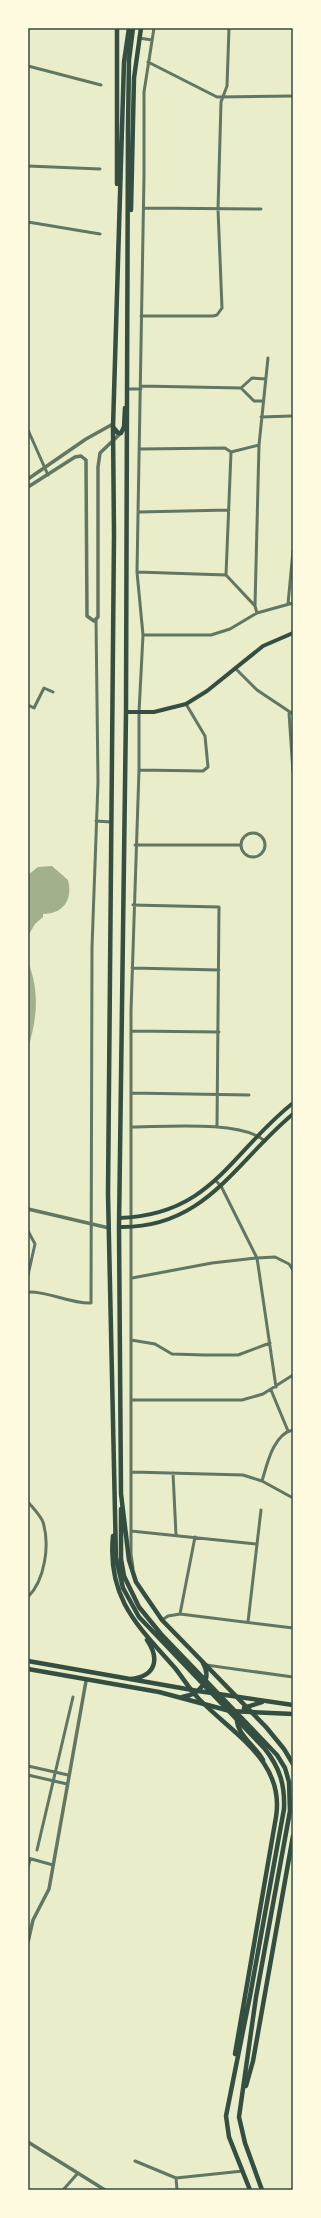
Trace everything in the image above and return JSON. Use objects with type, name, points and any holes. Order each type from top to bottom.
[{"type":"main road","points":[[117,28],[116,167],[119,212]]},
{"type":"main road","points":[[117,43],[120,28]]},
{"type":"main road","points":[[129,28],[124,62],[113,425],[109,1228],[116,1558],[123,1588],[139,1617],[265,1749],[279,1771],[283,1782],[284,1809],[250,1996],[228,2099]]},
{"type":"main road","points":[[133,28],[130,60],[128,128],[129,222],[126,712],[119,1218],[121,1559],[124,1576],[131,1592],[144,1613],[269,1744],[286,1768],[290,1789],[290,1811],[256,1997],[239,2117],[240,2127],[262,2190]]},
{"type":"main road","points":[[129,222],[132,203],[134,78],[141,28]]},
{"type":"main road","points":[[113,425],[118,433],[121,433],[124,428],[123,416],[127,395]]},
{"type":"main road","points":[[126,712],[154,712],[186,704],[208,691],[263,646],[293,633]]},
{"type":"main road","points":[[119,1218],[132,1218],[162,1213],[199,1194],[215,1180],[258,1134],[293,1103]]},
{"type":"main road","points":[[119,1227],[152,1224],[174,1218],[202,1201],[221,1186],[293,1114]]},
{"type":"main road","points":[[121,1494],[129,1560],[136,1582],[162,1620],[251,1712],[284,1749],[293,1764]]},
{"type":"main road","points":[[115,1521],[111,1558],[113,1575],[122,1600],[152,1648],[155,1656],[153,1666],[148,1673],[142,1678],[130,1679]]},
{"type":"main road","points":[[137,1626],[206,1705],[264,1763]]},
{"type":"main road","points":[[180,1697],[195,1692],[206,1677],[205,1665],[201,1660]]},
{"type":"main road","points":[[28,1661],[195,1692],[293,1705]]},
{"type":"main road","points":[[28,1670],[180,1697],[206,1705],[240,1711],[293,1714]]},
{"type":"main road","points":[[250,2190],[228,2132],[226,2116],[251,1950],[278,1804],[277,1790],[273,1776],[264,1763],[258,1750],[239,1730],[236,1723],[240,1711],[246,1707],[266,1701]]},
{"type":"main road","points":[[241,2102],[253,2061],[293,1836]]},
{"type":"street","points":[[136,1582],[131,1554],[131,1031],[133,905],[143,635],[137,572],[144,208],[144,92],[154,28]]},
{"type":"street","points":[[141,316],[213,316],[220,312],[222,302],[218,209],[221,102],[228,86],[229,28]]},
{"type":"street","points":[[139,38],[152,40]]},
{"type":"street","points":[[148,62],[217,97],[293,96]]},
{"type":"street","points":[[28,66],[101,85]]},
{"type":"street","points":[[28,166],[100,169]]},
{"type":"street","points":[[144,208],[261,209]]},
{"type":"street","points":[[28,222],[100,234]]},
{"type":"street","points":[[257,613],[255,606],[259,445],[268,358]]},
{"type":"street","points":[[127,389],[141,387],[241,388],[252,378],[266,379]]},
{"type":"street","points":[[241,388],[254,401],[263,401]]},
{"type":"street","points":[[261,417],[290,416]]},
{"type":"street","points":[[28,479],[86,439],[113,425]]},
{"type":"street","points":[[28,430],[44,469],[48,475]]},
{"type":"street","points":[[28,1292],[82,1303],[91,1303],[90,1225],[92,947],[96,821],[98,467],[100,453],[121,433]]},
{"type":"street","points":[[140,449],[225,448],[231,452],[259,445]]},
{"type":"street","points":[[226,575],[231,452]]},
{"type":"street","points":[[28,486],[75,457],[82,456],[86,460],[87,616],[92,620],[96,619]]},
{"type":"street","points":[[139,512],[229,510]]},
{"type":"street","points":[[288,604],[293,551]]},
{"type":"street","points":[[137,572],[226,575],[255,606]]},
{"type":"street","points":[[143,635],[211,635],[230,629],[257,613],[293,603]]},
{"type":"street","points":[[235,668],[258,690],[291,714],[293,772]]},
{"type":"street","points":[[28,705],[34,708],[44,688],[53,692]]},
{"type":"street","points":[[139,770],[203,771],[208,767],[205,736],[186,704]]},
{"type":"street","points":[[96,821],[111,822]]},
{"type":"street","points":[[251,833],[260,835],[265,844],[263,851],[253,857],[246,854],[241,845],[244,837],[251,833]]},
{"type":"street","points":[[135,845],[241,845]]},
{"type":"street","points":[[133,905],[219,907],[219,1093],[217,1127]]},
{"type":"street","points":[[132,968],[219,970]]},
{"type":"street","points":[[131,1031],[219,1032]]},
{"type":"street","points":[[131,1093],[219,1093],[249,1095]]},
{"type":"street","points":[[131,1127],[217,1127],[258,1134],[265,1141]]},
{"type":"street","points":[[215,1180],[221,1186],[257,1258],[276,1387]]},
{"type":"street","points":[[28,1209],[90,1225],[109,1228]]},
{"type":"street","points":[[28,1231],[35,1244],[28,1275]]},
{"type":"street","points":[[132,1278],[212,1263],[275,1257],[289,1264],[293,1270]]},
{"type":"street","points":[[131,1340],[155,1344],[172,1354],[196,1355],[238,1355],[270,1343]]},
{"type":"street","points":[[131,1400],[242,1400],[271,1390],[293,1375]]},
{"type":"street","points":[[271,1390],[288,1431]]},
{"type":"street","points":[[262,1481],[270,1455],[280,1438],[288,1431],[293,1430]]},
{"type":"street","points":[[132,1472],[243,1475],[262,1481],[293,1498]]},
{"type":"street","points":[[173,1473],[176,1535]]},
{"type":"street","points":[[28,1502],[43,1522],[45,1554],[38,1581],[28,1596]]},
{"type":"street","points":[[248,1622],[261,1510]]},
{"type":"street","points":[[131,1531],[256,1544]]},
{"type":"street","points":[[180,1614],[195,1537]]},
{"type":"street","points":[[162,1620],[168,1616],[180,1614],[293,1628]]},
{"type":"street","points":[[205,1665],[293,1677]]},
{"type":"street","points":[[28,1942],[33,1920],[49,1889],[68,1775],[86,1681]]},
{"type":"street","points":[[37,1850],[52,1781],[73,1698]]},
{"type":"street","points":[[28,1766],[68,1775]]},
{"type":"street","points":[[28,1775],[67,1784]]},
{"type":"street","points":[[28,1868],[29,1860],[53,1865]]},
{"type":"street","points":[[28,2142],[105,2190]]},
{"type":"street","points":[[135,2162],[176,2178],[243,2171]]},
{"type":"street","points":[[62,2190],[78,2173]]},
{"type":"street","points":[[176,2178],[176,2190]]},
{"type":"shaded area","points":[[52,866],[68,880],[68,899],[61,908],[56,911],[43,914],[43,917],[35,924],[28,936],[28,875],[38,867]]},
{"type":"shaded area","points":[[28,962],[32,973],[36,995],[36,1005],[28,1048]]}]
